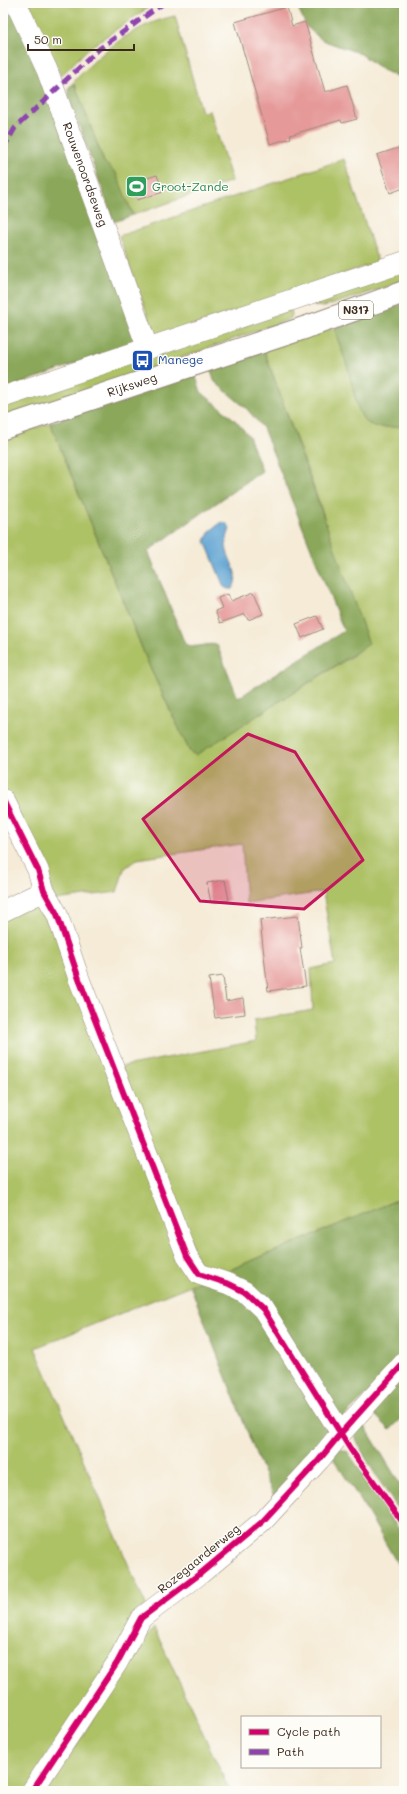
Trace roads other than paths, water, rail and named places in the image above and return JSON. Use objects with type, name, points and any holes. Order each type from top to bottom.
[{"type":"main road","name":"Rijksweg","points":[[3,428],[307,327],[404,292]]},
{"type":"street","name":"Rouwenoordseweg","points":[[16,3],[47,70],[148,349]]},
{"type":"street","points":[[3,397],[404,262]]},
{"type":"street","points":[[297,299],[307,327]]},
{"type":"street","points":[[3,800],[38,870],[44,890],[57,914],[84,993],[188,1256],[199,1274],[229,1284],[245,1292],[263,1310],[341,1433]]},
{"type":"street","points":[[3,911],[44,890]]},
{"type":"street","name":"Rozegaarderweg","points":[[32,1791],[117,1663],[141,1618],[201,1573],[262,1522],[319,1460],[341,1433],[404,1363]]},
{"type":"water","points":[[222,522],[227,524],[230,528],[226,544],[236,578],[232,589],[224,587],[205,541],[210,531]]},
{"type":"place","name":"Groot-Zande","points":[[137,187]]},
{"type":"place","name":"Manege","points":[[142,360]]}]
